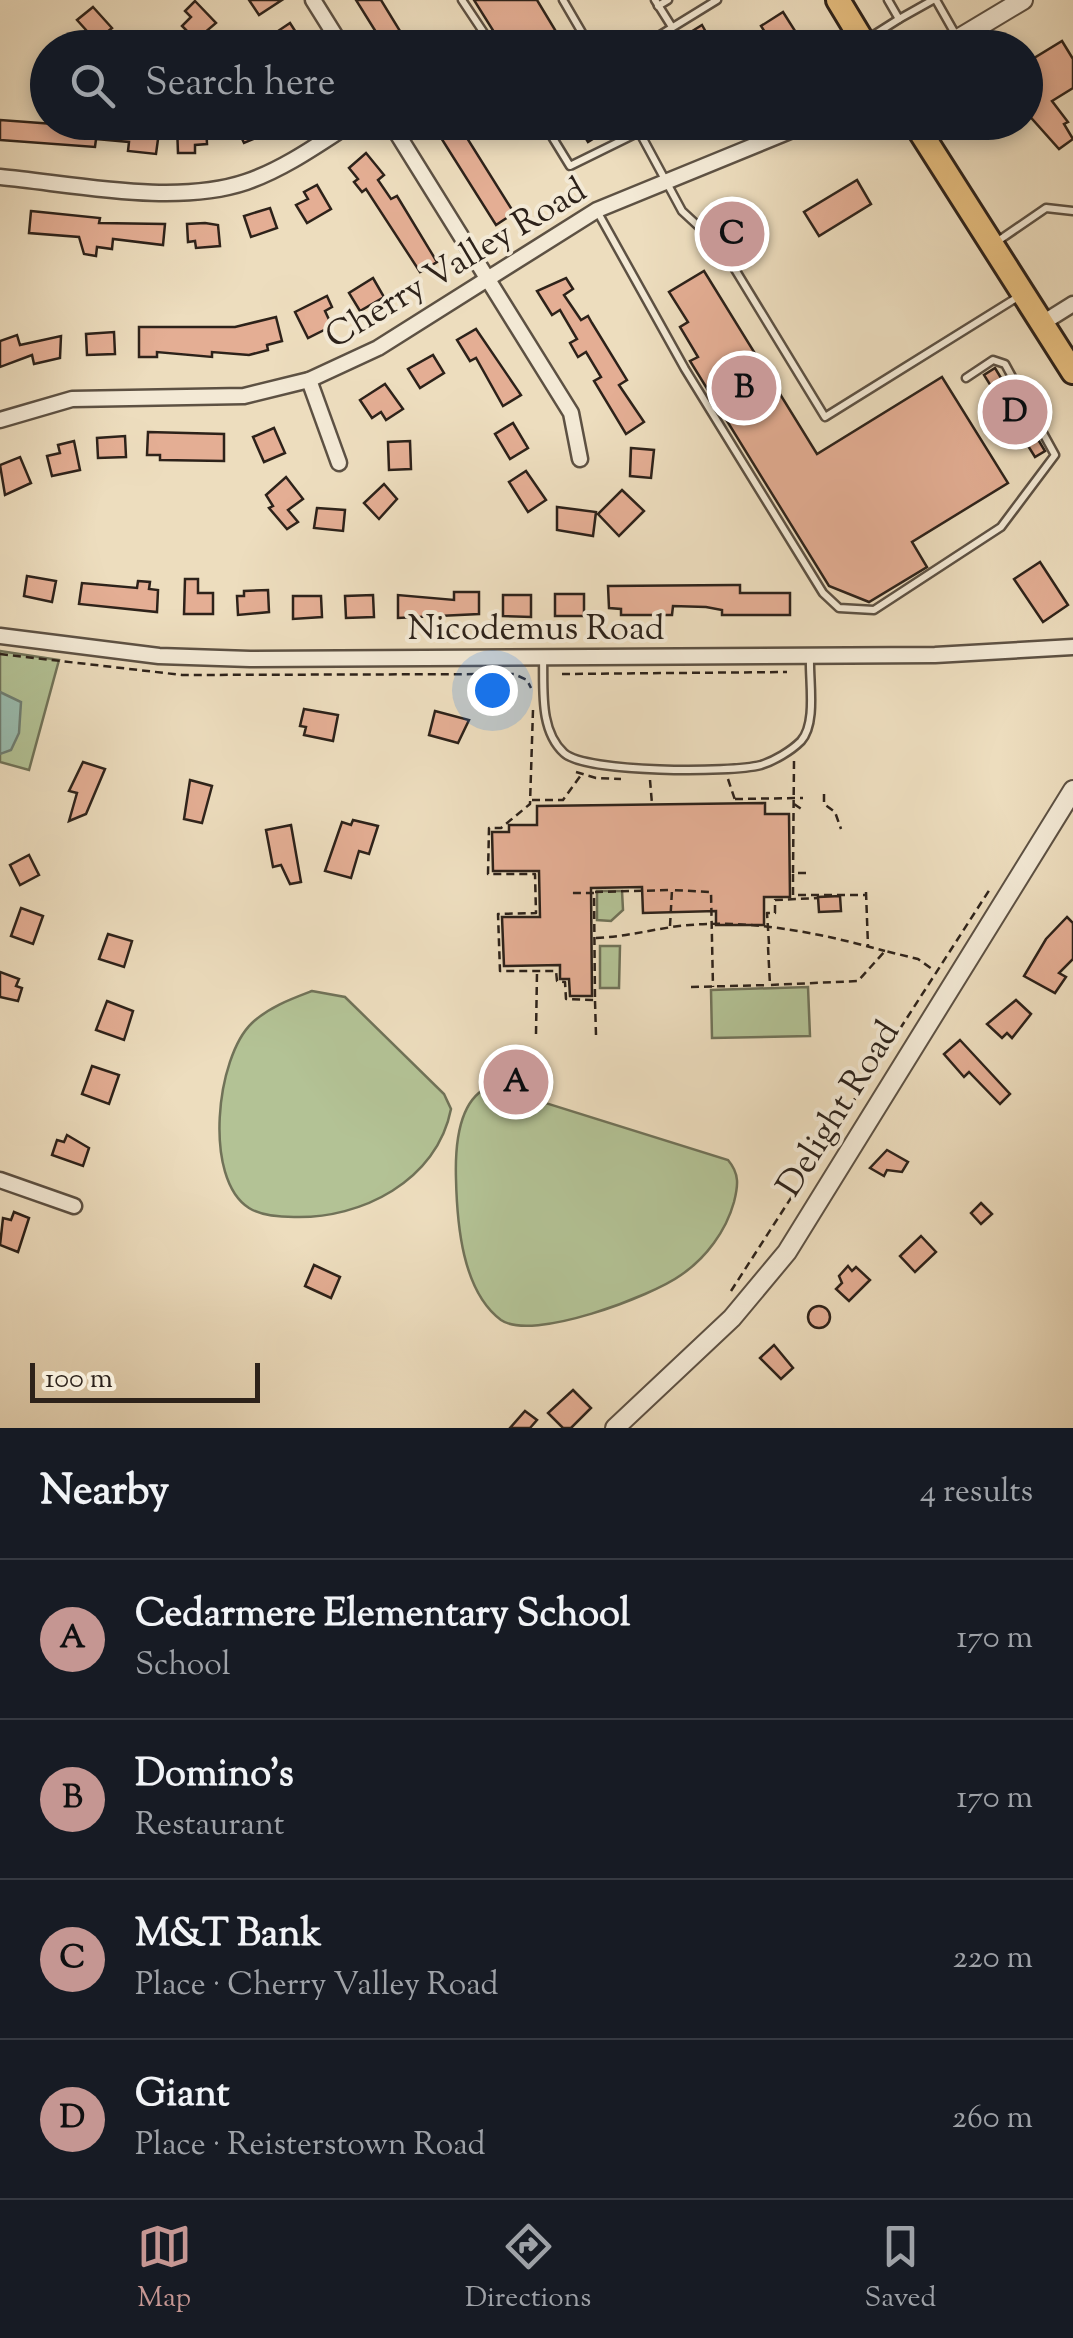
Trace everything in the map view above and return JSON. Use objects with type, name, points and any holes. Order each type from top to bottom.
[{"type":"main road","points":[[838,0],[856,30]]},
{"type":"main road","points":[[925,140],[1073,372]]},
{"type":"street","points":[[313,0],[332,30]]},
{"type":"street","points":[[972,30],[1023,0]]},
{"type":"street","points":[[0,177],[161,191],[220,188],[269,173],[324,140]]},
{"type":"street","points":[[401,140],[572,413],[580,460]]},
{"type":"street","name":"Cherry Valley Road","points":[[0,420],[72,399],[244,396],[308,380],[378,348],[596,210],[765,140]]},
{"type":"street","points":[[1041,324],[1073,304]]},
{"type":"street","points":[[308,380],[339,462]]},
{"type":"street","name":"Nicodemus Road","points":[[0,636],[159,656],[810,656],[1002,654],[1073,647]]},
{"type":"street","name":"Delight Road","points":[[616,1428],[732,1318],[787,1252],[1073,790]]},
{"type":"street","points":[[0,1180],[74,1206]]},
{"type":"lane","points":[[462,0],[482,30]]},
{"type":"lane","points":[[563,0],[580,30]]},
{"type":"lane","points":[[668,0],[657,3],[672,28]]},
{"type":"lane","points":[[669,30],[717,0]]},
{"type":"lane","points":[[888,0],[899,20]]},
{"type":"lane","points":[[885,30],[935,0],[945,30]]},
{"type":"lane","points":[[554,140],[570,166],[623,140]]},
{"type":"lane","points":[[644,140],[688,219],[722,248],[826,417],[1022,294]]},
{"type":"lane","points":[[991,245],[1046,208],[1073,211]]},
{"type":"lane","points":[[596,210],[695,384],[823,593],[839,608],[874,610],[1001,527],[1055,455],[1005,364],[993,360],[966,378]]},
{"type":"lane","points":[[544,656],[544,706],[556,744],[576,762],[624,768],[747,767],[778,758],[802,740],[808,729],[810,656]]},
{"type":"path","points":[[0,654],[159,674],[514,674],[527,680],[532,691]]},
{"type":"path","points":[[562,674],[787,672]]},
{"type":"path","points":[[533,703],[530,800],[502,828],[489,828],[488,874],[535,874],[536,913],[498,914],[500,971],[556,970],[557,981],[566,982],[566,999],[596,1000]]},
{"type":"path","points":[[794,760],[793,895],[866,894],[868,946]]},
{"type":"path","points":[[530,800],[563,800],[581,774]]},
{"type":"path","points":[[728,777],[735,801],[803,798]]},
{"type":"path","points":[[650,778],[652,804]]},
{"type":"path","points":[[824,794],[824,804],[839,820],[841,830]]},
{"type":"path","points":[[793,801],[803,810]]},
{"type":"path","points":[[793,872],[809,873]]},
{"type":"path","points":[[726,1298],[789,1207],[934,970],[990,888]]},
{"type":"path","points":[[670,928],[672,890]]},
{"type":"path","points":[[570,893],[711,892],[712,986]]},
{"type":"path","points":[[594,893],[596,1035]]},
{"type":"path","points":[[770,985],[767,913],[774,912],[775,900],[818,898]]},
{"type":"path","points":[[595,938],[639,936],[670,928],[768,926],[918,959],[934,970]]},
{"type":"path","points":[[691,987],[858,981],[885,951]]},
{"type":"path","points":[[536,1034],[537,971]]},
{"type":"green space","points":[[0,651],[59,660],[29,770],[0,762]]},
{"type":"green space","points":[[597,891],[622,891],[623,910],[611,921],[597,920]]},
{"type":"green space","points":[[600,946],[620,946],[619,988],[600,988]]},
{"type":"green space","points":[[808,987],[810,1036],[712,1038],[711,990]]},
{"type":"green space","points":[[312,991],[345,997],[444,1094],[451,1109],[430,1157],[392,1191],[345,1211],[319,1216],[270,1215],[249,1208],[234,1193],[225,1172],[220,1146],[223,1089],[230,1062],[252,1023],[288,1000]]},
{"type":"green space","points":[[491,1086],[728,1160],[736,1175],[736,1191],[726,1223],[714,1243],[699,1260],[666,1284],[592,1314],[538,1325],[501,1320],[488,1307],[470,1274],[460,1235],[457,1197],[456,1153],[461,1125],[471,1101]]},
{"type":"shaded area","points":[[0,692],[21,702],[19,733],[11,750],[0,754]]},
{"type":"building","points":[[249,0],[282,0],[259,15]]},
{"type":"building","points":[[356,0],[381,0],[399,30],[375,30]]},
{"type":"building","points":[[474,0],[537,0],[555,30],[493,30]]},
{"type":"building","points":[[195,1],[216,23],[208,30],[186,30],[182,26],[191,17],[185,11]]},
{"type":"building","points":[[93,7],[112,28],[86,30],[77,20]]},
{"type":"building","points":[[783,12],[794,30],[764,30],[761,26]]},
{"type":"building","points":[[1062,41],[1073,59],[1073,88],[1052,101],[1068,122],[1064,124],[1073,139],[1059,149],[1043,131],[1043,53]]},
{"type":"building","points":[[0,120],[30,122],[30,140],[96,140],[95,147],[0,140]]},
{"type":"building","points":[[107,140],[158,140],[156,154],[128,151],[129,142]]},
{"type":"building","points":[[178,140],[207,140],[207,144],[195,145],[195,153],[178,153]]},
{"type":"building","points":[[442,140],[468,140],[514,213],[496,225]]},
{"type":"building","points":[[366,153],[384,175],[378,180],[391,199],[397,196],[437,262],[420,272],[366,189],[362,192],[354,182],[358,179],[349,168]]},
{"type":"building","points":[[857,180],[871,204],[819,236],[804,212]]},
{"type":"building","points":[[317,185],[331,209],[307,223],[296,205],[308,199],[304,192]]},
{"type":"building","points":[[270,208],[277,228],[251,237],[244,216]]},
{"type":"building","points":[[31,211],[100,218],[99,223],[165,224],[163,245],[113,239],[112,249],[97,247],[96,256],[84,254],[79,237],[29,233]]},
{"type":"building","points":[[187,224],[218,225],[220,246],[196,248],[195,241],[188,242]]},
{"type":"building","points":[[704,271],[817,454],[942,377],[1008,483],[912,542],[927,567],[869,602],[829,586],[690,361],[698,357],[680,327],[688,322],[669,292]]},
{"type":"building","points":[[373,278],[384,297],[360,311],[349,293]]},
{"type":"building","points":[[566,278],[573,289],[564,295],[581,320],[588,316],[627,380],[619,385],[644,422],[626,434],[594,381],[601,377],[586,352],[578,357],[570,343],[577,339],[560,310],[552,315],[537,291]]},
{"type":"building","points":[[327,296],[332,307],[325,311],[332,326],[308,338],[295,312]]},
{"type":"building","points":[[276,317],[282,341],[267,345],[268,350],[249,355],[212,352],[212,357],[157,352],[157,357],[139,357],[139,327],[235,327]]},
{"type":"building","points":[[476,329],[521,395],[503,406],[476,358],[470,361],[457,340]]},
{"type":"building","points":[[114,332],[115,354],[87,355],[86,334]]},
{"type":"building","points":[[17,335],[20,345],[61,336],[60,358],[34,364],[32,355],[0,367],[0,341]]},
{"type":"building","points":[[433,355],[444,373],[420,388],[408,369]]},
{"type":"building","points":[[995,368],[1045,451],[1035,457],[984,375]]},
{"type":"building","points":[[385,384],[403,409],[386,420],[381,412],[372,418],[360,400]]},
{"type":"building","points":[[513,423],[528,448],[510,459],[495,434]]},
{"type":"building","points":[[274,428],[285,453],[264,462],[253,437]]},
{"type":"building","points":[[148,432],[224,434],[224,461],[160,460],[160,455],[147,455]]},
{"type":"building","points":[[125,436],[126,457],[98,458],[97,438]]},
{"type":"building","points":[[74,441],[80,470],[52,476],[47,456],[60,453],[58,445]]},
{"type":"building","points":[[410,441],[411,469],[389,470],[388,442]]},
{"type":"building","points":[[631,448],[654,450],[651,478],[630,476]]},
{"type":"building","points":[[20,457],[31,483],[5,495],[0,465]]},
{"type":"building","points":[[526,471],[546,500],[528,512],[509,482]]},
{"type":"building","points":[[286,477],[303,499],[288,510],[298,522],[287,529],[269,508],[273,506],[266,495]]},
{"type":"building","points":[[384,484],[397,499],[379,519],[364,503]]},
{"type":"building","points":[[622,490],[644,511],[619,536],[598,514]]},
{"type":"building","points":[[557,507],[596,512],[593,536],[557,530]]},
{"type":"building","points":[[317,508],[345,510],[343,531],[314,528]]},
{"type":"building","points":[[1040,562],[1068,605],[1043,622],[1014,579]]},
{"type":"building","points":[[27,576],[56,581],[52,602],[24,596]]},
{"type":"building","points":[[185,579],[198,579],[198,593],[213,593],[213,614],[184,614]]},
{"type":"building","points":[[138,581],[150,582],[149,589],[158,590],[157,612],[79,604],[82,583],[137,588]]},
{"type":"building","points":[[740,585],[740,593],[790,593],[790,615],[722,615],[722,610],[706,607],[673,606],[672,615],[621,615],[621,609],[609,608],[608,586]]},
{"type":"building","points":[[268,590],[269,612],[238,615],[237,596],[244,596],[244,591]]},
{"type":"building","points":[[454,592],[479,592],[479,614],[398,618],[398,595],[454,600]]},
{"type":"building","points":[[555,594],[584,594],[584,616],[555,616]]},
{"type":"building","points":[[373,595],[374,617],[346,618],[345,596]]},
{"type":"building","points":[[503,595],[531,595],[531,617],[503,616]]},
{"type":"building","points":[[293,596],[321,596],[322,617],[293,619]]},
{"type":"building","points":[[304,709],[338,715],[333,741],[304,735],[306,727],[300,726]]},
{"type":"building","points":[[435,711],[469,720],[458,743],[429,735]]},
{"type":"building","points":[[83,762],[105,769],[86,814],[69,821],[77,793],[69,791]]},
{"type":"building","points":[[190,780],[212,786],[202,823],[184,819]]},
{"type":"building","points":[[765,803],[765,814],[789,814],[790,897],[764,897],[764,925],[716,925],[716,911],[643,913],[642,887],[591,888],[592,996],[570,996],[569,979],[560,979],[560,965],[504,966],[502,917],[540,917],[539,871],[493,871],[492,832],[509,832],[509,825],[537,825],[537,806]]},
{"type":"building","points":[[353,820],[378,826],[369,854],[359,851],[351,878],[325,871],[342,822],[351,825]]},
{"type":"building","points":[[291,825],[301,882],[290,884],[281,865],[273,867],[266,830]]},
{"type":"building","points":[[29,855],[39,875],[20,885],[10,865]]},
{"type":"building","points":[[840,896],[841,911],[819,912],[818,897]]},
{"type":"building","points":[[21,908],[43,916],[33,944],[11,936]]},
{"type":"building","points":[[1067,917],[1073,923],[1073,959],[1059,973],[1066,977],[1055,993],[1024,976],[1046,939]]},
{"type":"building","points":[[108,934],[132,941],[124,967],[99,959]]},
{"type":"building","points":[[0,972],[19,979],[16,986],[22,988],[18,1001],[0,997]]},
{"type":"building","points":[[1016,1000],[1031,1014],[1012,1038],[1007,1033],[1002,1038],[987,1024]]},
{"type":"building","points":[[107,1001],[133,1011],[124,1040],[96,1030]]},
{"type":"building","points":[[960,1040],[1010,1094],[1000,1104],[969,1072],[964,1077],[944,1054]]},
{"type":"building","points":[[92,1066],[119,1075],[109,1104],[82,1094]]},
{"type":"building","points":[[67,1135],[89,1148],[83,1166],[52,1155],[57,1140],[64,1142]]},
{"type":"building","points":[[887,1150],[908,1162],[902,1172],[887,1170],[884,1176],[870,1168]]},
{"type":"building","points":[[981,1203],[992,1214],[981,1224],[971,1213]]},
{"type":"building","points":[[14,1212],[29,1218],[18,1252],[0,1245],[3,1218],[11,1220]]},
{"type":"building","points":[[921,1236],[936,1252],[915,1272],[900,1256]]},
{"type":"building","points":[[314,1265],[340,1277],[331,1298],[305,1286]]},
{"type":"building","points":[[848,1266],[852,1271],[856,1267],[870,1280],[849,1301],[836,1289],[842,1283],[839,1276]]},
{"type":"building","points":[[819,1306],[827,1309],[827,1325],[819,1328],[811,1325],[808,1317],[811,1309]]},
{"type":"building","points":[[774,1345],[793,1368],[781,1379],[760,1358]]},
{"type":"building","points":[[573,1390],[591,1408],[571,1428],[563,1428],[548,1413]]},
{"type":"building","points":[[525,1411],[537,1420],[530,1428],[510,1428]]},
{"type":"place","name":"M&T Bank","points":[[732,234]]},
{"type":"place","name":"Domino's","points":[[744,388]]},
{"type":"place","name":"Giant","points":[[1015,412]]},
{"type":"place","name":"Cedarmere Elementary School","points":[[516,1082]]}]
